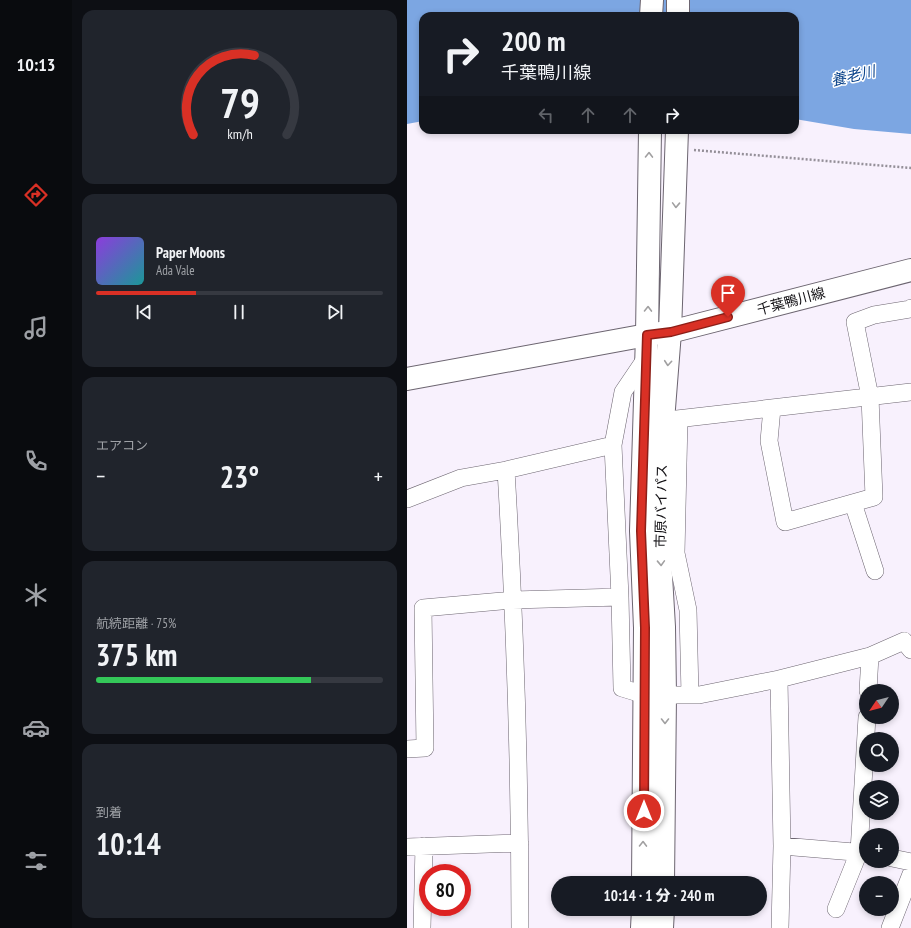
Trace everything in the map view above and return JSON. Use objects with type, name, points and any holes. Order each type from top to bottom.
[{"type":"main road","points":[[651,12],[652,0]]},
{"type":"main road","points":[[678,0],[678,12]]},
{"type":"main road","name":"市原バイパス","points":[[650,134],[646,358],[662,421]]},
{"type":"main road","name":"市原バイパス","points":[[663,876],[655,695],[645,628],[641,531],[662,421],[671,332],[677,148]]},
{"type":"main road","name":"千葉鴨川線","points":[[407,379],[647,335],[671,332],[911,270]]},
{"type":"main road","name":"市原バイパス","points":[[643,876],[655,695]]},
{"type":"main road","points":[[642,928],[643,916]]},
{"type":"main road","points":[[662,928],[663,916]]},
{"type":"street","points":[[772,408],[769,441],[785,522],[874,497],[870,397],[855,322],[874,315],[911,308]]},
{"type":"street","points":[[646,358],[623,392],[613,445],[620,597],[622,688],[655,695],[699,695],[779,679],[870,656],[905,641],[911,650]]},
{"type":"street","points":[[690,695],[688,610],[676,553],[662,421],[911,392]]},
{"type":"street","points":[[407,498],[461,478],[506,470],[613,445]]},
{"type":"street","points":[[506,470],[513,600],[520,843],[520,928]]},
{"type":"street","points":[[853,503],[875,571]]},
{"type":"street","points":[[407,749],[425,748],[423,608],[513,600],[620,597]]},
{"type":"street","points":[[868,684],[870,656]]},
{"type":"street","points":[[779,679],[781,846],[780,928]]},
{"type":"street","points":[[863,828],[867,724]]},
{"type":"street","points":[[407,847],[520,843]]},
{"type":"street","points":[[422,928],[424,846]]},
{"type":"street","points":[[781,846],[859,852]]},
{"type":"street","points":[[837,909],[859,859]]},
{"type":"street","points":[[899,859],[911,862]]},
{"type":"street","points":[[890,928],[911,874]]},
{"type":"path","points":[[677,148],[911,168]]},
{"type":"water","name":"養老川","points":[[407,0],[911,0],[911,134],[854,129],[799,120],[799,12],[419,12],[419,122],[407,124]]},
{"type":"route","points":[[644,811],[645,628],[641,531],[647,335],[671,332],[728,317]]}]
